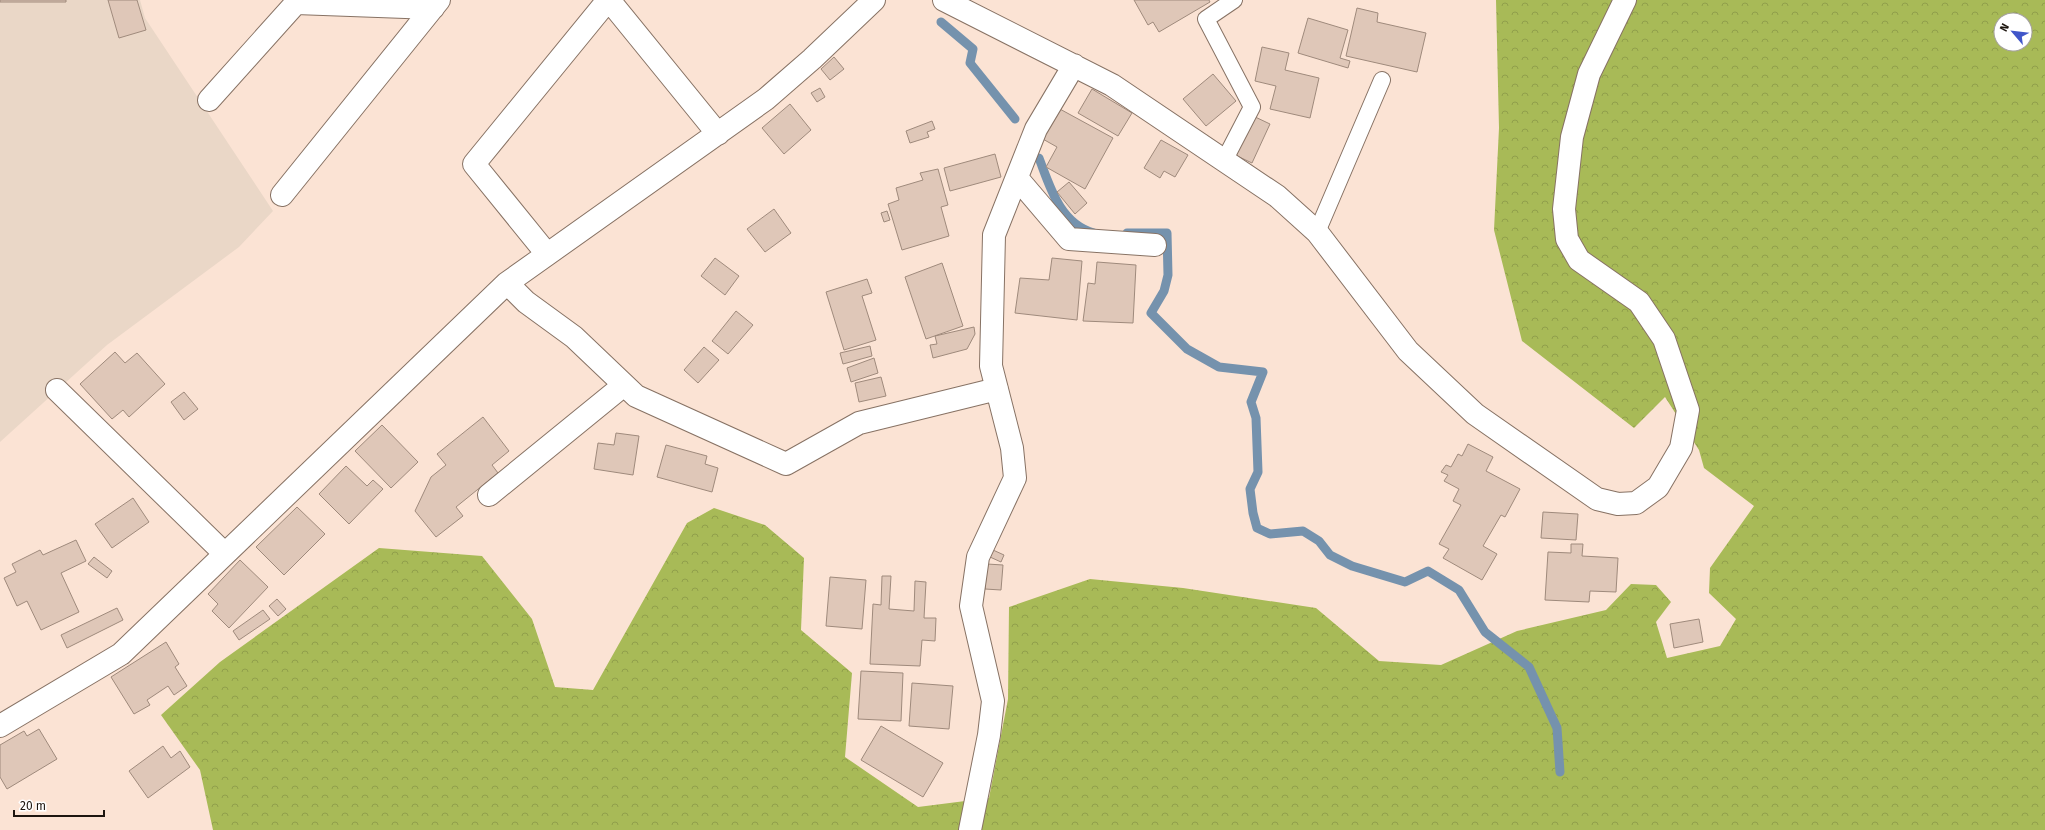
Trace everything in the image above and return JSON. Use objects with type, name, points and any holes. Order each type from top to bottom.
[{"type":"street","points":[[547,254],[474,164],[608,0],[718,134]]},
{"type":"street","points":[[0,726],[121,654],[506,282],[766,99],[812,59],[874,0]]},
{"type":"street","points":[[944,0],[1112,85],[1277,196],[1317,232],[1408,351],[1475,414],[1597,499],[1618,504],[1636,502],[1658,487],[1681,448],[1688,410],[1664,340],[1639,302],[1579,260],[1568,239],[1564,210],[1572,137],[1589,74],[1625,0]]},
{"type":"street","points":[[209,100],[296,3],[436,4]]},
{"type":"street","points":[[282,195],[436,4]]},
{"type":"street","points":[[970,830],[989,735],[993,701],[971,606],[978,557],[1015,478],[1012,448],[991,366],[994,236],[1036,129],[1074,65]]},
{"type":"street","points":[[1017,178],[1069,240],[1155,245]]},
{"type":"street","points":[[506,282],[526,302],[574,337],[636,396],[786,464],[859,423],[997,389]]},
{"type":"street","points":[[489,494],[624,385]]},
{"type":"street","points":[[57,390],[225,554]]},
{"type":"lane","points":[[1224,161],[1252,107],[1206,19],[1234,0]]},
{"type":"lane","points":[[1317,232],[1382,80]]},
{"type":"shaded area","points":[[66,0],[108,0],[119,38],[145,30],[137,0],[140,0],[145,18],[273,211],[239,247],[107,345],[0,442],[0,2],[66,2]]},
{"type":"green space","points":[[1496,0],[2045,0],[2045,830],[213,830],[200,770],[161,715],[220,662],[379,548],[482,556],[532,619],[555,687],[593,690],[687,523],[714,508],[765,525],[804,558],[801,630],[852,673],[845,757],[918,807],[989,798],[1008,699],[1009,607],[1090,579],[1183,588],[1316,608],[1379,661],[1441,665],[1517,631],[1606,610],[1631,584],[1656,585],[1671,602],[1656,622],[1667,658],[1720,646],[1736,619],[1709,593],[1710,568],[1754,506],[1704,468],[1699,450],[1665,397],[1634,428],[1522,341],[1494,230],[1499,128]]},
{"type":"building","points":[[0,0],[66,0],[66,2],[0,2]]},
{"type":"building","points":[[108,0],[137,0],[146,30],[119,38]]},
{"type":"building","points":[[1134,0],[1209,0],[1210,2],[1159,32],[1153,22],[1148,25]]},
{"type":"building","points":[[1357,8],[1378,13],[1377,22],[1426,33],[1417,72],[1346,56]]},
{"type":"building","points":[[1308,18],[1348,30],[1340,58],[1350,61],[1348,68],[1298,53]]},
{"type":"building","points":[[1262,47],[1289,53],[1285,70],[1319,78],[1310,118],[1270,109],[1276,86],[1255,81]]},
{"type":"building","points":[[834,57],[844,69],[830,80],[821,69]]},
{"type":"building","points":[[1213,74],[1236,101],[1206,126],[1183,99]]},
{"type":"building","points":[[820,88],[825,97],[817,102],[811,93]]},
{"type":"building","points":[[1092,89],[1132,113],[1118,136],[1078,113]]},
{"type":"building","points":[[790,104],[811,130],[784,154],[762,128]]},
{"type":"building","points":[[1058,108],[1113,138],[1085,189],[1046,167],[1057,147],[1041,138]]},
{"type":"building","points":[[1251,115],[1270,124],[1252,163],[1233,154]]},
{"type":"building","points":[[932,121],[935,129],[927,132],[929,137],[910,143],[906,131]]},
{"type":"building","points":[[1161,140],[1188,155],[1175,177],[1164,171],[1160,178],[1144,168]]},
{"type":"building","points":[[995,154],[1001,177],[950,191],[944,168]]},
{"type":"building","points":[[938,169],[948,205],[941,207],[949,236],[902,250],[888,204],[899,200],[896,188],[923,180],[920,173]]},
{"type":"building","points":[[1069,182],[1087,203],[1075,214],[1057,192]]},
{"type":"building","points":[[774,209],[791,233],[765,252],[747,229]]},
{"type":"building","points":[[887,211],[890,220],[884,222],[881,213]]},
{"type":"building","points":[[715,258],[739,276],[725,295],[701,276]]},
{"type":"building","points":[[1052,258],[1082,261],[1077,320],[1015,313],[1020,278],[1049,280]]},
{"type":"building","points":[[1097,262],[1136,265],[1133,323],[1083,321],[1088,283],[1095,284]]},
{"type":"building","points":[[942,263],[963,326],[926,339],[905,277]]},
{"type":"building","points":[[867,279],[872,293],[862,296],[876,340],[844,350],[826,292]]},
{"type":"building","points":[[736,311],[753,325],[728,354],[712,341]]},
{"type":"building","points":[[974,327],[975,334],[967,349],[933,358],[930,345],[937,344],[935,336]]},
{"type":"building","points":[[870,346],[872,356],[843,364],[840,353]]},
{"type":"building","points":[[704,347],[719,360],[698,383],[684,370]]},
{"type":"building","points":[[115,352],[125,363],[137,353],[165,384],[129,417],[123,410],[112,419],[80,384]]},
{"type":"building","points":[[874,358],[878,373],[851,382],[847,368]]},
{"type":"building","points":[[881,377],[886,396],[859,402],[855,383]]},
{"type":"building","points":[[184,392],[198,409],[184,420],[171,402]]},
{"type":"building","points":[[483,417],[509,451],[492,465],[498,473],[456,507],[463,516],[436,537],[415,511],[431,477],[446,465],[437,454]]},
{"type":"building","points":[[382,425],[418,462],[391,488],[355,451]]},
{"type":"building","points":[[616,433],[639,436],[633,475],[594,469],[598,443],[614,445]]},
{"type":"building","points":[[1468,444],[1493,457],[1486,471],[1520,489],[1505,517],[1501,515],[1483,546],[1497,554],[1482,580],[1443,558],[1449,549],[1439,544],[1461,505],[1453,501],[1459,489],[1444,481],[1448,475],[1441,472],[1446,465],[1451,467],[1458,454],[1462,456]]},
{"type":"building","points":[[666,445],[707,456],[705,464],[718,468],[712,492],[657,477]]},
{"type":"building","points":[[346,466],[367,486],[373,480],[383,489],[349,524],[319,494]]},
{"type":"building","points":[[133,498],[149,522],[112,548],[95,524]]},
{"type":"building","points":[[297,507],[325,534],[284,575],[256,547]]},
{"type":"building","points":[[1543,512],[1578,514],[1576,540],[1541,538]]},
{"type":"building","points":[[76,540],[86,561],[61,573],[79,612],[41,630],[27,601],[17,606],[4,578],[16,572],[12,564],[40,550],[43,555]]},
{"type":"building","points":[[1571,544],[1583,544],[1582,556],[1618,558],[1616,592],[1590,591],[1589,602],[1545,600],[1548,552],[1571,553]]},
{"type":"building","points":[[993,550],[1004,555],[1001,562],[990,557]]},
{"type":"building","points":[[94,557],[112,571],[107,578],[88,564]]},
{"type":"building","points":[[240,560],[268,587],[229,628],[212,611],[218,604],[208,594]]},
{"type":"building","points":[[987,564],[1003,565],[1001,590],[985,589]]},
{"type":"building","points":[[882,576],[891,576],[889,609],[914,611],[915,581],[926,582],[924,618],[936,618],[935,641],[922,640],[920,666],[870,664],[873,604],[881,605]]},
{"type":"building","points":[[830,577],[866,580],[862,629],[826,626]]},
{"type":"building","points":[[277,599],[286,609],[278,616],[269,606]]},
{"type":"building","points":[[117,608],[123,620],[67,648],[61,635]]},
{"type":"building","points":[[263,610],[270,619],[239,640],[233,631]]},
{"type":"building","points":[[1699,619],[1703,642],[1674,648],[1670,624]]},
{"type":"building","points":[[166,642],[179,664],[175,667],[187,686],[174,695],[168,686],[147,700],[150,705],[134,714],[111,677]]},
{"type":"building","points":[[861,671],[903,673],[901,721],[858,719]]},
{"type":"building","points":[[912,683],[953,686],[949,729],[909,726]]},
{"type":"building","points":[[881,726],[943,763],[923,797],[861,760]]},
{"type":"building","points":[[39,729],[57,759],[7,789],[0,777],[0,745],[24,731],[27,736]]},
{"type":"building","points":[[163,746],[171,758],[180,751],[190,767],[148,798],[129,771]]},
{"type":"waterway","points":[[941,22],[973,49],[970,63],[1015,119]]},
{"type":"waterway","points":[[1039,158],[1052,192],[1065,213],[1073,222],[1094,233]]},
{"type":"waterway","points":[[1127,233],[1167,233],[1168,275],[1164,291],[1151,313],[1187,349],[1219,367],[1263,372],[1251,402],[1256,418],[1258,472],[1250,489],[1253,513],[1257,528],[1270,534],[1303,531],[1319,541],[1330,555],[1352,566],[1405,582],[1428,571],[1459,590],[1485,632],[1529,667],[1557,728],[1560,772]]}]
